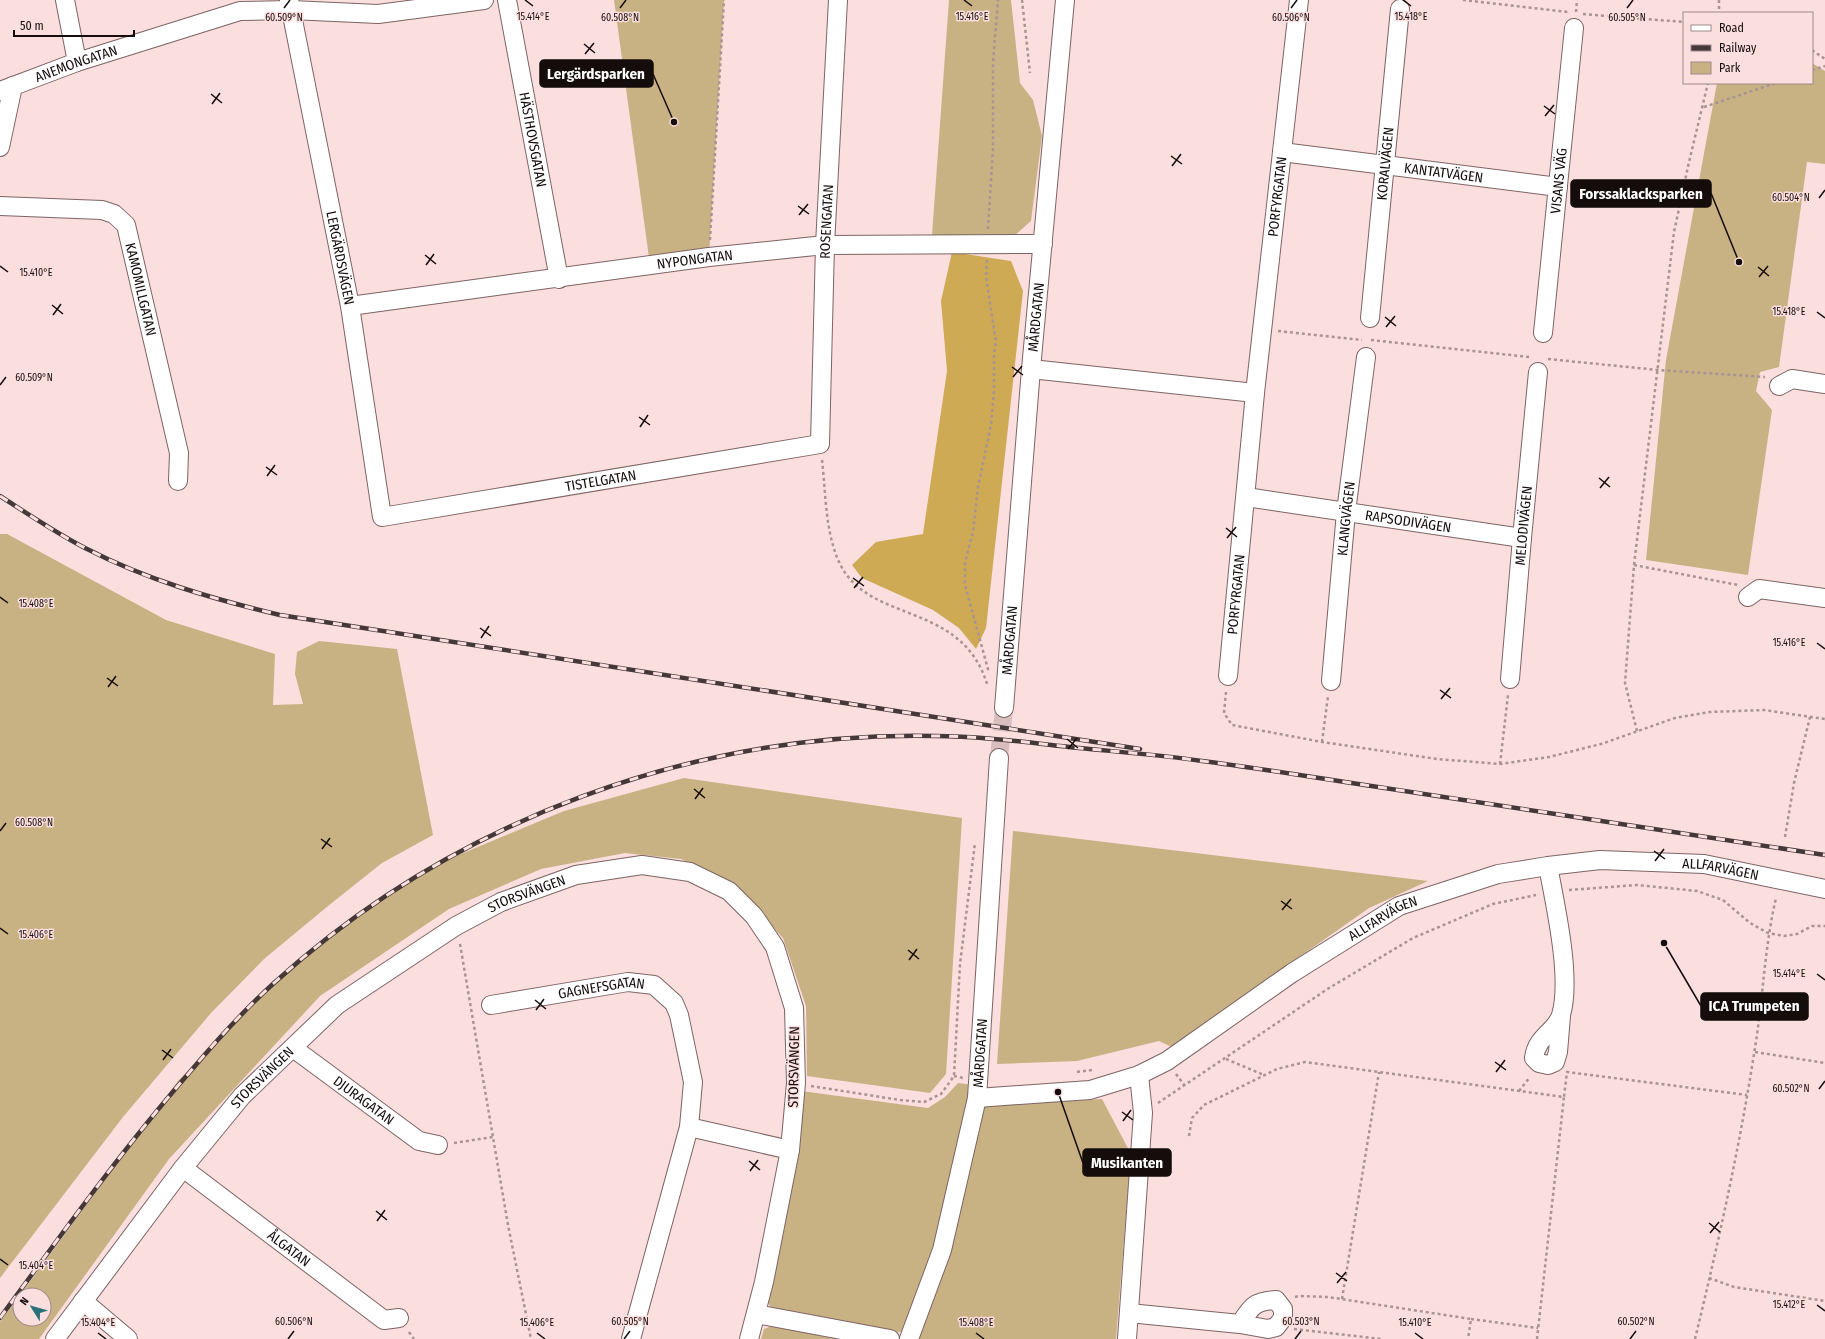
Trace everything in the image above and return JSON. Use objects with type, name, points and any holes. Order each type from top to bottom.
[{"type":"street","points":[[65,0],[77,62]]},
{"type":"street","name":"ANEMONGATAN","points":[[6,88],[77,62],[240,11],[290,5],[378,14],[484,0]]},
{"type":"street","name":"HÄSTHOVSGATAN","points":[[507,0],[559,279]]},
{"type":"street","name":"ROSENGATAN","points":[[820,444],[825,245],[838,0]]},
{"type":"street","name":"MÅRDGATAN","points":[[1004,708],[1031,369],[1065,0]]},
{"type":"street","name":"PORFYRGATAN","points":[[1228,676],[1255,393],[1299,0]]},
{"type":"street","name":"LERGÄRDSVÄGEN","points":[[290,5],[350,306],[382,518]]},
{"type":"street","name":"KORALVÄGEN","points":[[1370,318],[1400,9]]},
{"type":"street","name":"VISANS VÄG","points":[[1543,333],[1574,28]]},
{"type":"street","points":[[0,147],[6,88]]},
{"type":"street","name":"KANTATVÄGEN","points":[[1282,152],[1558,187]]},
{"type":"street","name":"KAMOMILLGATAN","points":[[0,206],[102,210],[114,214],[126,225],[179,453],[178,481]]},
{"type":"street","name":"NYPONGATAN","points":[[350,306],[559,279],[709,257],[825,245],[1043,244]]},
{"type":"street","name":"KLANGVÄGEN","points":[[1330,681],[1346,512],[1366,357]]},
{"type":"street","name":"MELODIVÄGEN","points":[[1510,679],[1539,365]]},
{"type":"street","points":[[1031,369],[1255,393]]},
{"type":"street","points":[[1785,383],[1825,384]]},
{"type":"street","name":"TISTELGATAN","points":[[382,518],[820,444]]},
{"type":"street","name":"RAPSODIVÄGEN","points":[[1246,497],[1522,538]]},
{"type":"street","points":[[1754,593],[1825,598]]},
{"type":"street","name":"MÅRDGATAN","points":[[909,1339],[942,1250],[977,1098],[999,758]]},
{"type":"street","name":"ALLFARVÄGEN","points":[[977,1098],[1090,1090],[1139,1075],[1167,1061],[1292,973],[1399,906],[1498,874],[1600,860],[1704,864],[1825,889]]},
{"type":"street","name":"STORSVÄNGEN","points":[[55,1339],[183,1168],[242,1096],[337,1005],[456,926],[501,902],[576,875],[642,865],[690,872],[729,891],[754,916],[775,946],[794,1008],[796,1084],[790,1150],[764,1282],[749,1339]]},
{"type":"street","points":[[1548,866],[1553,891],[1565,984],[1561,1016]]},
{"type":"street","name":"GAGNEFSGATAN","points":[[491,1005],[628,982],[654,984],[674,1003],[680,1015],[693,1082],[689,1127],[631,1339]]},
{"type":"street","name":"DJURAGATAN","points":[[293,1048],[419,1141],[438,1145]]},
{"type":"street","points":[[1127,1339],[1143,1112],[1139,1075]]},
{"type":"street","points":[[689,1127],[790,1150]]},
{"type":"street","name":"ÅLGATAN","points":[[183,1168],[384,1320],[399,1318]]},
{"type":"street","points":[[1129,1313],[1240,1324],[1268,1329],[1276,1327],[1283,1318],[1284,1308],[1276,1300],[1264,1301],[1251,1307],[1240,1324]]},
{"type":"street","points":[[82,1301],[128,1339]]},
{"type":"street","points":[[756,1314],[890,1339]]},
{"type":"path","points":[[709,257],[724,0]]},
{"type":"path","points":[[989,674],[965,585],[965,563],[973,532],[978,487],[991,425],[994,390],[994,353],[996,342],[986,276],[993,148],[994,62],[998,0]]},
{"type":"path","points":[[1022,0],[1030,73]]},
{"type":"path","points":[[1719,0],[1719,12]]},
{"type":"path","points":[[1813,51],[1825,58]]},
{"type":"path","points":[[1813,70],[1825,66]]},
{"type":"path","points":[[1637,731],[1625,683],[1634,565],[1674,232],[1689,162],[1704,108],[1708,84]]},
{"type":"path","points":[[1704,108],[1773,84]]},
{"type":"path","points":[[1263,329],[1539,365],[1658,370],[1785,383]]},
{"type":"path","points":[[820,444],[830,536],[840,564],[855,586],[876,599],[936,624],[957,637],[975,658],[985,678],[989,693]]},
{"type":"path","points":[[1634,565],[1754,593]]},
{"type":"path","points":[[1228,676],[1224,714],[1232,725],[1322,742],[1437,759],[1500,764],[1571,752],[1601,744],[1675,718],[1710,712],[1764,710],[1825,719]]},
{"type":"path","points":[[1500,764],[1510,679]]},
{"type":"path","points":[[1322,742],[1330,681]]},
{"type":"path","points":[[1785,837],[1794,783],[1810,717]]},
{"type":"path","points":[[796,1084],[849,1093],[924,1102],[941,1094],[954,1076],[960,964],[975,840]]},
{"type":"path","points":[[1143,1112],[1185,1086],[1329,988],[1413,938],[1493,904],[1553,891],[1637,885],[1698,891],[1723,900],[1750,923],[1768,933],[1784,936],[1797,934],[1812,926],[1825,926]]},
{"type":"path","points":[[1695,1339],[1735,1165],[1755,1052],[1768,933],[1776,898]]},
{"type":"path","points":[[456,926],[493,1137],[531,1339]]},
{"type":"path","points":[[1755,1052],[1825,1063]]},
{"type":"path","points":[[1226,1058],[1264,1075]]},
{"type":"path","points":[[1167,1061],[1185,1086]]},
{"type":"path","points":[[1189,1136],[1192,1118],[1204,1105],[1277,1069],[1305,1062],[1564,1097]]},
{"type":"path","points":[[1076,1073],[1098,1070]]},
{"type":"path","points":[[1342,1300],[1379,1072]]},
{"type":"path","points":[[1537,1339],[1567,1072],[1747,1095]]},
{"type":"path","points":[[954,1076],[978,1080]]},
{"type":"path","points":[[438,1145],[493,1137]]},
{"type":"path","points":[[1709,1278],[1734,1287],[1825,1301]]},
{"type":"path","points":[[1279,1304],[1299,1296],[1342,1300],[1538,1328]]},
{"type":"path","points":[[1468,1339],[1472,1319]]},
{"type":"path","points":[[1292,1329],[1381,1339]]},
{"type":"green space","points":[[614,0],[724,0],[709,257],[650,265]]},
{"type":"green space","points":[[949,0],[1011,0],[1020,83],[1033,100],[1042,136],[1031,221],[1014,236],[932,235]]},
{"type":"green space","points":[[1813,64],[1825,71],[1825,164],[1807,162],[1779,367],[1760,372],[1756,391],[1772,410],[1748,575],[1646,560],[1666,360],[1717,84],[1813,84]]},
{"type":"green space","points":[[0,534],[7,534],[166,620],[275,654],[273,705],[303,704],[295,674],[297,652],[319,641],[397,649],[433,835],[382,863],[328,906],[264,959],[211,1013],[123,1117],[0,1278]]},
{"type":"green space","points":[[684,778],[962,818],[946,1074],[930,1093],[807,1076],[806,1006],[783,938],[732,884],[681,859],[625,853],[541,869],[449,909],[320,996],[169,1159],[52,1321],[52,1287],[26,1287],[178,1081],[290,966],[425,869],[564,811]]},
{"type":"green space","points":[[1013,831],[1428,881],[1369,908],[1172,1047],[1159,1041],[1077,1061],[997,1064]]},
{"type":"green space","points":[[958,1083],[973,1085],[937,1246],[904,1331],[890,1334],[774,1313],[767,1301],[801,1091],[928,1108],[945,1097]]},
{"type":"green space","points":[[1102,1099],[1131,1154],[1116,1339],[915,1339],[983,1106]]},
{"type":"green space","points":[[12,1306],[12,1327],[48,1327],[39,1339],[0,1339],[0,1322]]},
{"type":"green space","points":[[777,1324],[858,1339],[761,1339],[764,1329]]},
{"type":"shaded area","points":[[952,252],[1011,261],[1023,291],[986,628],[976,649],[959,628],[933,610],[862,578],[852,565],[876,542],[923,534],[947,371],[941,301]]},
{"type":"tunnel","points":[[999,758],[1004,708]]},
{"type":"railway","points":[[0,496],[74,542],[132,570],[181,588],[280,615],[1140,749]]},
{"type":"railway","points":[[0,1318],[139,1133],[209,1049],[274,983],[344,926],[418,875],[498,832],[581,797],[667,769],[755,750],[845,739],[935,736],[989,738],[1156,755],[1238,766],[1825,855]]},
{"type":"place","name":"Lergärdsparken","points":[[674,122]]},
{"type":"place","name":"Forssaklacksparken","points":[[1739,262]]},
{"type":"place","name":"ICA Trumpeten","points":[[1664,943]]},
{"type":"place","name":"Musikanten","points":[[1058,1092]]}]
